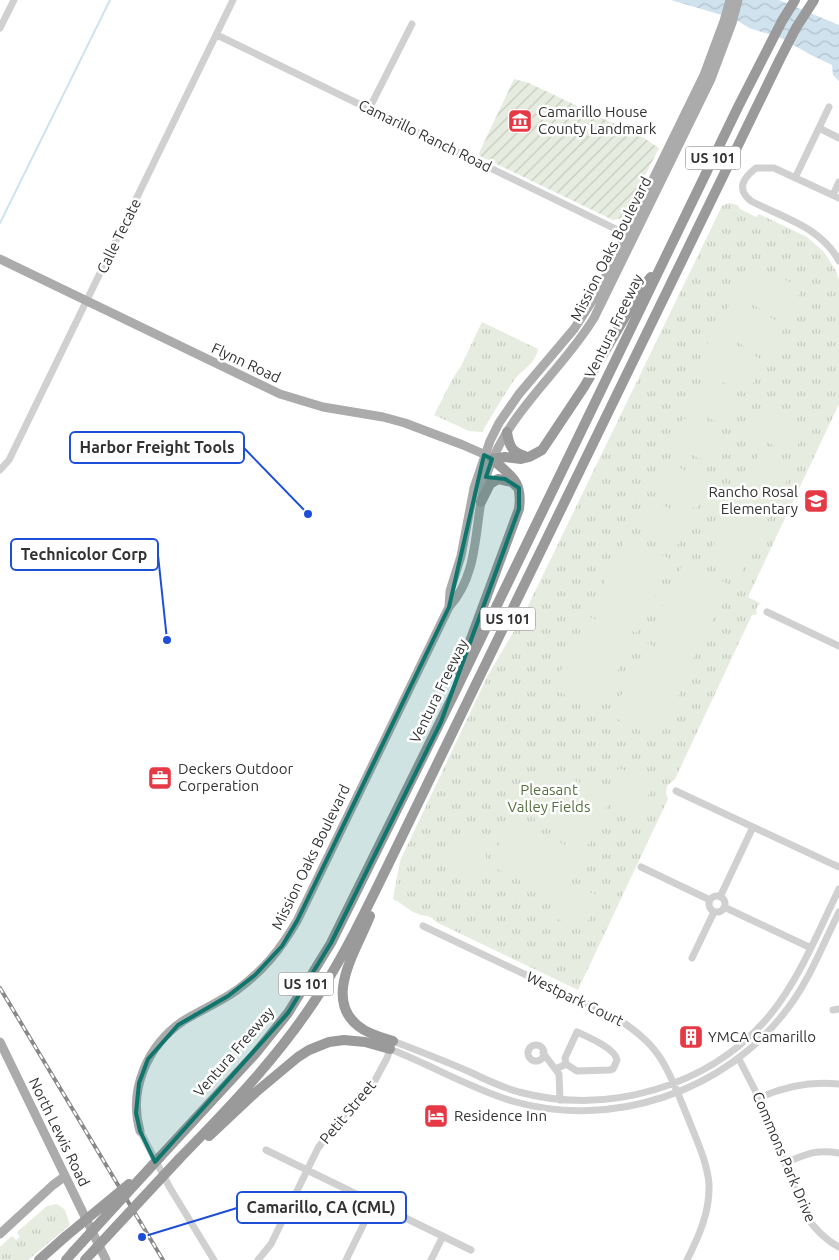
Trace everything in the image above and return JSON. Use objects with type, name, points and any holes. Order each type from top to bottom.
[{"type":"highway","name":"Ventura Freeway","points":[[70,1256],[255,1054],[288,1013],[331,943],[441,722],[765,52],[795,0]]},
{"type":"highway","name":"Ventura Freeway","points":[[85,1260],[265,1066],[304,1016],[341,957],[389,863],[780,59],[813,1]]},
{"type":"highway","points":[[488,457],[521,459],[542,450],[584,387],[642,288],[661,265]]},
{"type":"highway","points":[[507,432],[508,442],[513,450],[529,457]]},
{"type":"highway","points":[[441,722],[519,509],[519,488],[511,475],[488,457]]},
{"type":"highway","points":[[481,502],[490,484],[498,479],[512,482],[519,488]]},
{"type":"highway","points":[[389,863],[366,928],[345,973],[342,988],[348,1013],[358,1026],[392,1045]]},
{"type":"highway","points":[[188,1149],[206,1139],[256,1092],[309,1050],[329,1042],[344,1040],[392,1045]]},
{"type":"highway","points":[[39,1260],[160,1157]]},
{"type":"highway","points":[[91,1260],[128,1214]]},
{"type":"main road","name":"Mission Oaks Boulevard","points":[[449,607],[450,591],[461,556],[474,488],[507,410],[574,329],[654,196],[711,79],[730,0]]},
{"type":"main road","name":"Mission Oaks Boulevard","points":[[140,1131],[136,1113],[138,1083],[148,1059],[161,1040],[185,1020],[238,989],[272,958],[283,944],[310,894],[449,607],[458,597],[468,575],[487,476],[488,457],[531,396],[566,356],[587,328],[670,145],[721,41],[738,0]]},
{"type":"main road","points":[[654,196],[655,187],[669,157],[670,145]]},
{"type":"main road","name":"Flynn Road","points":[[0,259],[280,394],[323,407],[383,417],[405,423],[488,457]]},
{"type":"main road","name":"North Lewis Road","points":[[0,1042],[106,1260]]},
{"type":"main road","points":[[0,1234],[64,1177]]},
{"type":"street","points":[[0,28],[14,0]]},
{"type":"street","name":"Calle Tecate","points":[[0,470],[9,460],[234,0]]},
{"type":"street","points":[[369,109],[412,24]]},
{"type":"street","name":"Camarillo Ranch Road","points":[[217,35],[630,235]]},
{"type":"street","points":[[795,178],[829,107]]},
{"type":"street","points":[[819,128],[839,138]]},
{"type":"street","points":[[839,182],[836,197],[770,167],[756,168],[745,178],[743,190],[751,201],[807,227],[823,239],[839,261]]},
{"type":"street","points":[[768,612],[839,646]]},
{"type":"street","points":[[676,791],[839,867]]},
{"type":"street","points":[[720,897],[753,827]]},
{"type":"street","points":[[642,867],[710,900]]},
{"type":"street","points":[[392,1045],[509,1089],[560,1100],[587,1101],[622,1098],[645,1093],[674,1083],[714,1062],[769,1016],[786,992],[811,948],[839,889]]},
{"type":"street","points":[[716,896],[720,897],[724,900],[724,907],[719,912],[714,912],[709,906],[710,900],[716,896]]},
{"type":"street","points":[[724,907],[811,948]]},
{"type":"street","points":[[692,958],[714,912]]},
{"type":"street","points":[[392,1045],[495,1095],[546,1108],[580,1110],[618,1109],[678,1093],[739,1059],[768,1032],[788,1009],[809,975],[839,912]]},
{"type":"street","name":"Westpark Court","points":[[423,926],[610,1015],[634,1029],[648,1042],[659,1056],[674,1083],[707,1168],[709,1184],[708,1201],[702,1230],[687,1260]]},
{"type":"street","points":[[577,1032],[615,1053],[617,1060],[612,1069],[609,1070],[577,1071],[566,1064],[565,1058],[577,1032]]},
{"type":"street","name":"Petit Street","points":[[258,1260],[271,1244],[318,1148],[372,1086],[392,1045]]},
{"type":"street","points":[[540,1051],[559,1074],[561,1084],[560,1100]]},
{"type":"street","name":"Commons Park Drive","points":[[739,1059],[759,1098],[806,1216],[814,1228],[831,1243],[839,1247]]},
{"type":"street","points":[[556,1069],[566,1064]]},
{"type":"street","points":[[759,1098],[789,1087],[818,1082],[839,1084]]},
{"type":"street","points":[[140,1131],[170,1188],[214,1260]]},
{"type":"street","points":[[266,1150],[471,1250]]},
{"type":"street","points":[[785,1163],[810,1152],[825,1150],[839,1153]]},
{"type":"street","points":[[346,1260],[374,1203]]},
{"type":"street","points":[[431,1260],[443,1236]]},
{"type":"highlighted area","points":[[484,455],[492,459],[486,477],[505,479],[519,488],[519,509],[441,722],[331,943],[288,1013],[155,1162],[140,1131],[136,1113],[139,1083],[148,1059],[178,1025],[228,996],[255,975],[282,946],[297,921],[449,607]]},
{"type":"green space","points":[[514,79],[529,83],[644,138],[659,148],[623,218],[613,220],[480,156],[479,153]]},
{"type":"green space","name":"Pleasant Valley Fields","points":[[729,203],[738,205],[740,209],[756,217],[759,214],[807,237],[824,252],[836,271],[839,280],[839,404],[748,597],[760,603],[756,609],[757,614],[752,615],[675,779],[667,786],[668,799],[578,990],[436,922],[430,917],[415,913],[393,899],[400,861],[487,677],[524,614],[722,206]]},
{"type":"green space","points":[[750,263],[802,288],[786,321],[734,296]]},
{"type":"green space","points":[[733,299],[785,325],[769,358],[716,332]]},
{"type":"green space","points":[[482,322],[538,349],[532,362],[515,379],[482,432],[469,431],[434,415],[461,366]]},
{"type":"green space","points":[[712,335],[764,361],[748,394],[695,369]]},
{"type":"green space","points":[[701,382],[744,403],[731,429],[688,408]]},
{"type":"green space","points":[[763,407],[806,428],[793,455],[750,434]]},
{"type":"green space","points":[[683,418],[726,439],[713,465],[670,444]]},
{"type":"green space","points":[[761,449],[794,466],[768,519],[735,502]]},
{"type":"green space","points":[[666,461],[709,482],[696,509],[653,488]]},
{"type":"green space","points":[[648,498],[691,519],[678,545],[635,524]]},
{"type":"green space","points":[[732,508],[765,525],[739,577],[706,561]]},
{"type":"green space","points":[[626,538],[672,560],[636,633],[590,611]]},
{"type":"green space","points":[[684,562],[730,585],[694,658],[648,635]]},
{"type":"green space","points":[[588,616],[634,638],[598,711],[552,688]]},
{"type":"green space","points":[[647,643],[693,666],[657,739],[611,716]]},
{"type":"green space","points":[[539,763],[611,798],[588,845],[516,809]]},
{"type":"green space","points":[[619,768],[647,781],[651,786],[637,818],[622,810],[614,798],[613,783]]},
{"type":"green space","points":[[511,819],[584,854],[565,893],[582,891],[590,892],[599,897],[586,925],[582,928],[575,928],[549,915],[557,899],[489,865]]},
{"type":"green space","points":[[463,831],[477,839],[485,851],[486,866],[480,881],[448,864],[449,858]]},
{"type":"green space","points":[[57,1204],[65,1210],[70,1225],[28,1260],[0,1260],[0,1247],[12,1236],[16,1240],[20,1237],[17,1232],[47,1206]]},
{"type":"water","points":[[671,0],[779,0],[839,25],[839,81],[833,75],[832,65],[781,38],[749,28],[735,19]]},
{"type":"waterway","points":[[0,223],[110,0]]},
{"type":"railway","points":[[0,988],[163,1260]]},
{"type":"place","name":"Camarillo House County Landmark","points":[[520,121]]},
{"type":"place","name":"Rancho Rosal Elementary","points":[[816,501]]},
{"type":"place","name":"Harbor Freight Tools","points":[[308,514]]},
{"type":"place","name":"Technicolor Corp","points":[[167,640]]},
{"type":"place","name":"Deckers Outdoor Corperation","points":[[160,778]]},
{"type":"place","name":"YMCA Camarillo","points":[[691,1037]]},
{"type":"place","name":"Residence Inn","points":[[436,1116]]},
{"type":"place","name":"Camarillo, CA (CML)","points":[[142,1237]]}]
